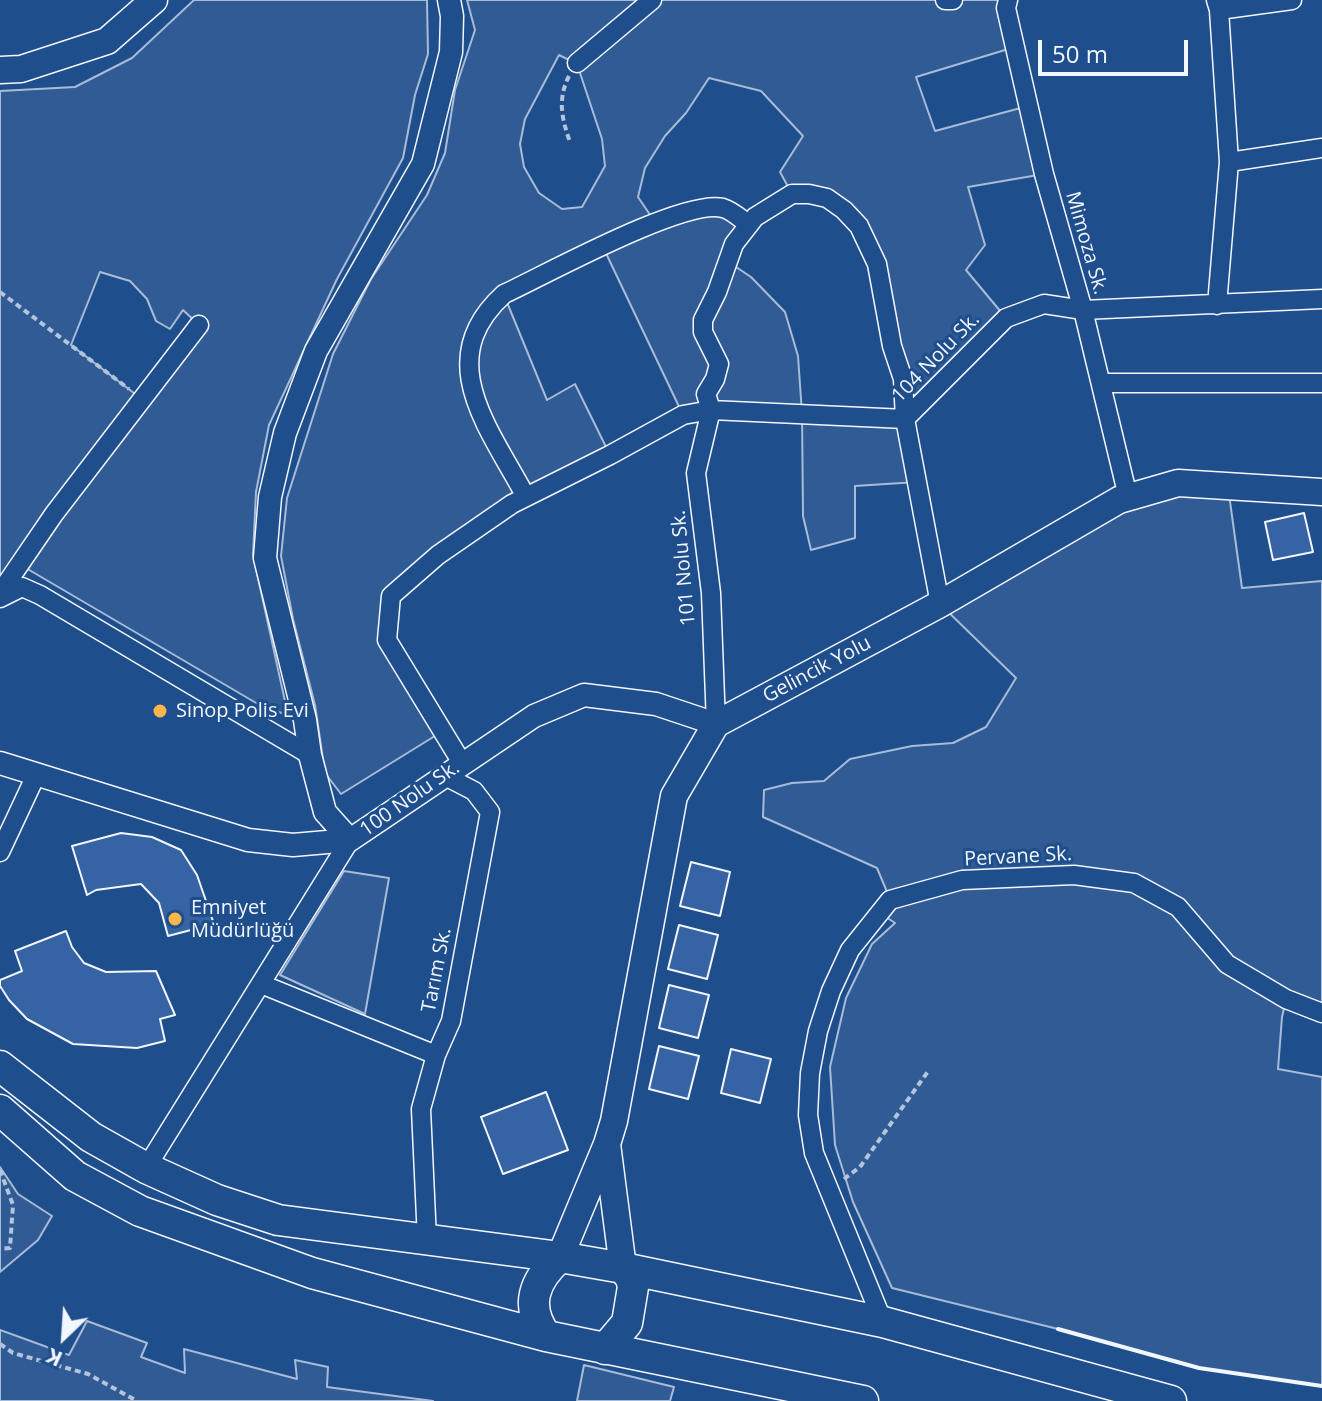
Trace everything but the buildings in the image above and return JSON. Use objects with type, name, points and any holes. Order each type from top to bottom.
[{"type":"highway","points":[[0,1066],[91,1137],[146,1168],[217,1200],[278,1220],[623,1268],[883,1322],[1171,1401]]},
{"type":"highway","points":[[0,1110],[75,1176],[140,1211],[312,1273],[546,1336],[863,1401]]},
{"type":"highway","points":[[546,1336],[536,1322],[535,1300],[544,1271],[560,1257]]},
{"type":"highway","points":[[605,1349],[627,1323],[633,1287],[631,1278],[623,1268]]},
{"type":"main road","points":[[0,70],[21,69],[107,41],[154,0]]},
{"type":"main road","name":"Gelincik Yolu","points":[[716,724],[940,604],[1119,500],[1178,483],[1322,492]]},
{"type":"main road","points":[[560,1257],[607,1144],[674,796],[716,724]]},
{"type":"main road","points":[[607,1144],[623,1268]]},
{"type":"street","points":[[146,1168],[350,840],[325,812],[310,755],[305,720],[265,558],[270,497],[285,433],[316,351],[423,164],[451,52],[449,0]]},
{"type":"street","points":[[577,63],[652,0]]},
{"type":"street","points":[[945,0],[953,0]]},
{"type":"street","name":"Mimoza Sk.","points":[[1008,0],[1006,8],[1044,174],[1083,310],[1128,497]]},
{"type":"street","points":[[1217,305],[1229,162],[1217,5],[1292,0]]},
{"type":"street","points":[[1229,162],[1322,148]]},
{"type":"street","points":[[454,769],[387,640],[391,596],[438,555],[526,497],[683,415],[711,410],[905,419],[903,379],[892,346],[877,264],[859,226],[827,198],[809,194],[792,194],[755,217],[749,225],[721,207],[687,212],[655,222],[504,294],[489,308],[471,345],[467,368],[474,399],[526,497]]},
{"type":"street","name":"101 Nolu Sk.","points":[[716,724],[711,593],[696,473],[711,410],[706,394],[719,364],[703,332],[703,320],[734,244],[749,225]]},
{"type":"street","name":"104 Nolu Sk.","points":[[940,604],[905,419],[1006,318],[1044,304],[1083,310],[1322,299]]},
{"type":"street","points":[[0,595],[54,514],[199,325]]},
{"type":"street","points":[[1101,383],[1322,383]]},
{"type":"street","points":[[0,595],[22,587],[40,595],[310,755]]},
{"type":"street","name":"100 Nolu Sk.","points":[[0,763],[248,840],[293,845],[350,840],[534,716],[584,695],[656,704],[716,724]]},
{"type":"street","name":"Tarım Sk.","points":[[427,1240],[421,1109],[436,1055],[451,1021],[490,812],[454,769]]},
{"type":"street","points":[[0,852],[37,773]]},
{"type":"street","name":"Pervane Sk.","points":[[883,1322],[814,1153],[808,1115],[810,1073],[818,1031],[831,991],[850,950],[890,900],[962,880],[1074,875],[1134,883],[1178,907],[1227,964],[1286,999],[1322,1013]]},
{"type":"street","points":[[261,984],[436,1055]]},
{"type":"path","points":[[570,142],[562,118],[561,96],[577,63]]},
{"type":"path","points":[[0,292],[143,400]]},
{"type":"path","points":[[829,1191],[860,1167],[929,1070]]},
{"type":"path","points":[[0,1170],[13,1205],[10,1248],[0,1249]]},
{"type":"path","points":[[0,1344],[13,1353],[88,1374],[137,1401]]},
{"type":"shaded area","points":[[194,0],[427,0],[428,54],[415,95],[403,158],[337,279],[269,425],[256,492],[253,555],[288,715],[263,707],[19,564],[0,593],[0,91],[75,87],[132,58]],"holes":[[[100,272],[130,281],[147,299],[156,321],[170,329],[183,310],[199,325],[143,400],[71,345]]]},
{"type":"shaded area","points":[[467,0],[1008,0],[1015,47],[916,77],[935,131],[1028,106],[1044,174],[968,187],[985,245],[966,270],[1006,318],[905,419],[917,482],[855,486],[855,538],[811,550],[803,516],[802,414],[683,415],[603,247],[504,295],[547,400],[575,384],[610,455],[512,504],[391,596],[387,640],[443,731],[341,794],[325,773],[315,705],[281,556],[287,498],[333,354],[371,279],[427,195],[445,153],[455,90],[475,30]],"holes":[[[559,55],[577,64],[602,139],[605,166],[582,207],[562,209],[539,193],[524,167],[520,144],[525,119]],[[709,78],[761,91],[803,136],[780,172],[792,194],[844,210],[877,264],[904,419],[802,414],[798,356],[785,312],[751,277],[727,261],[749,225],[734,213],[655,222],[638,197],[645,168]]]},
{"type":"shaded area","points":[[1228,487],[1242,588],[1322,581],[1322,1013],[1286,1000],[1278,1069],[1322,1077],[1322,1386],[1199,1368],[892,1288],[853,1202],[835,1145],[830,1067],[846,998],[872,944],[895,923],[880,913],[890,899],[877,868],[763,817],[764,790],[792,783],[824,781],[850,759],[912,746],[953,743],[986,727],[1016,678],[940,604],[1119,500]]},
{"type":"shaded area","points":[[344,871],[389,878],[365,1014],[280,975]]},
{"type":"shaded area","points":[[0,1167],[18,1194],[52,1216],[38,1240],[0,1272]]},
{"type":"shaded area","points":[[87,1321],[147,1343],[141,1357],[185,1373],[184,1349],[297,1379],[295,1360],[328,1367],[327,1387],[433,1401],[0,1401],[0,1330],[69,1355]]},
{"type":"shaded area","points":[[584,1365],[674,1387],[670,1401],[577,1401]]},
{"type":"wall","points":[[1058,1329],[1199,1368],[1322,1386]]},
{"type":"place","name":"Sinop Polis Evi","points":[[160,711]]},
{"type":"place","name":"Emniyet Müdürlüğü","points":[[175,919]]}]
